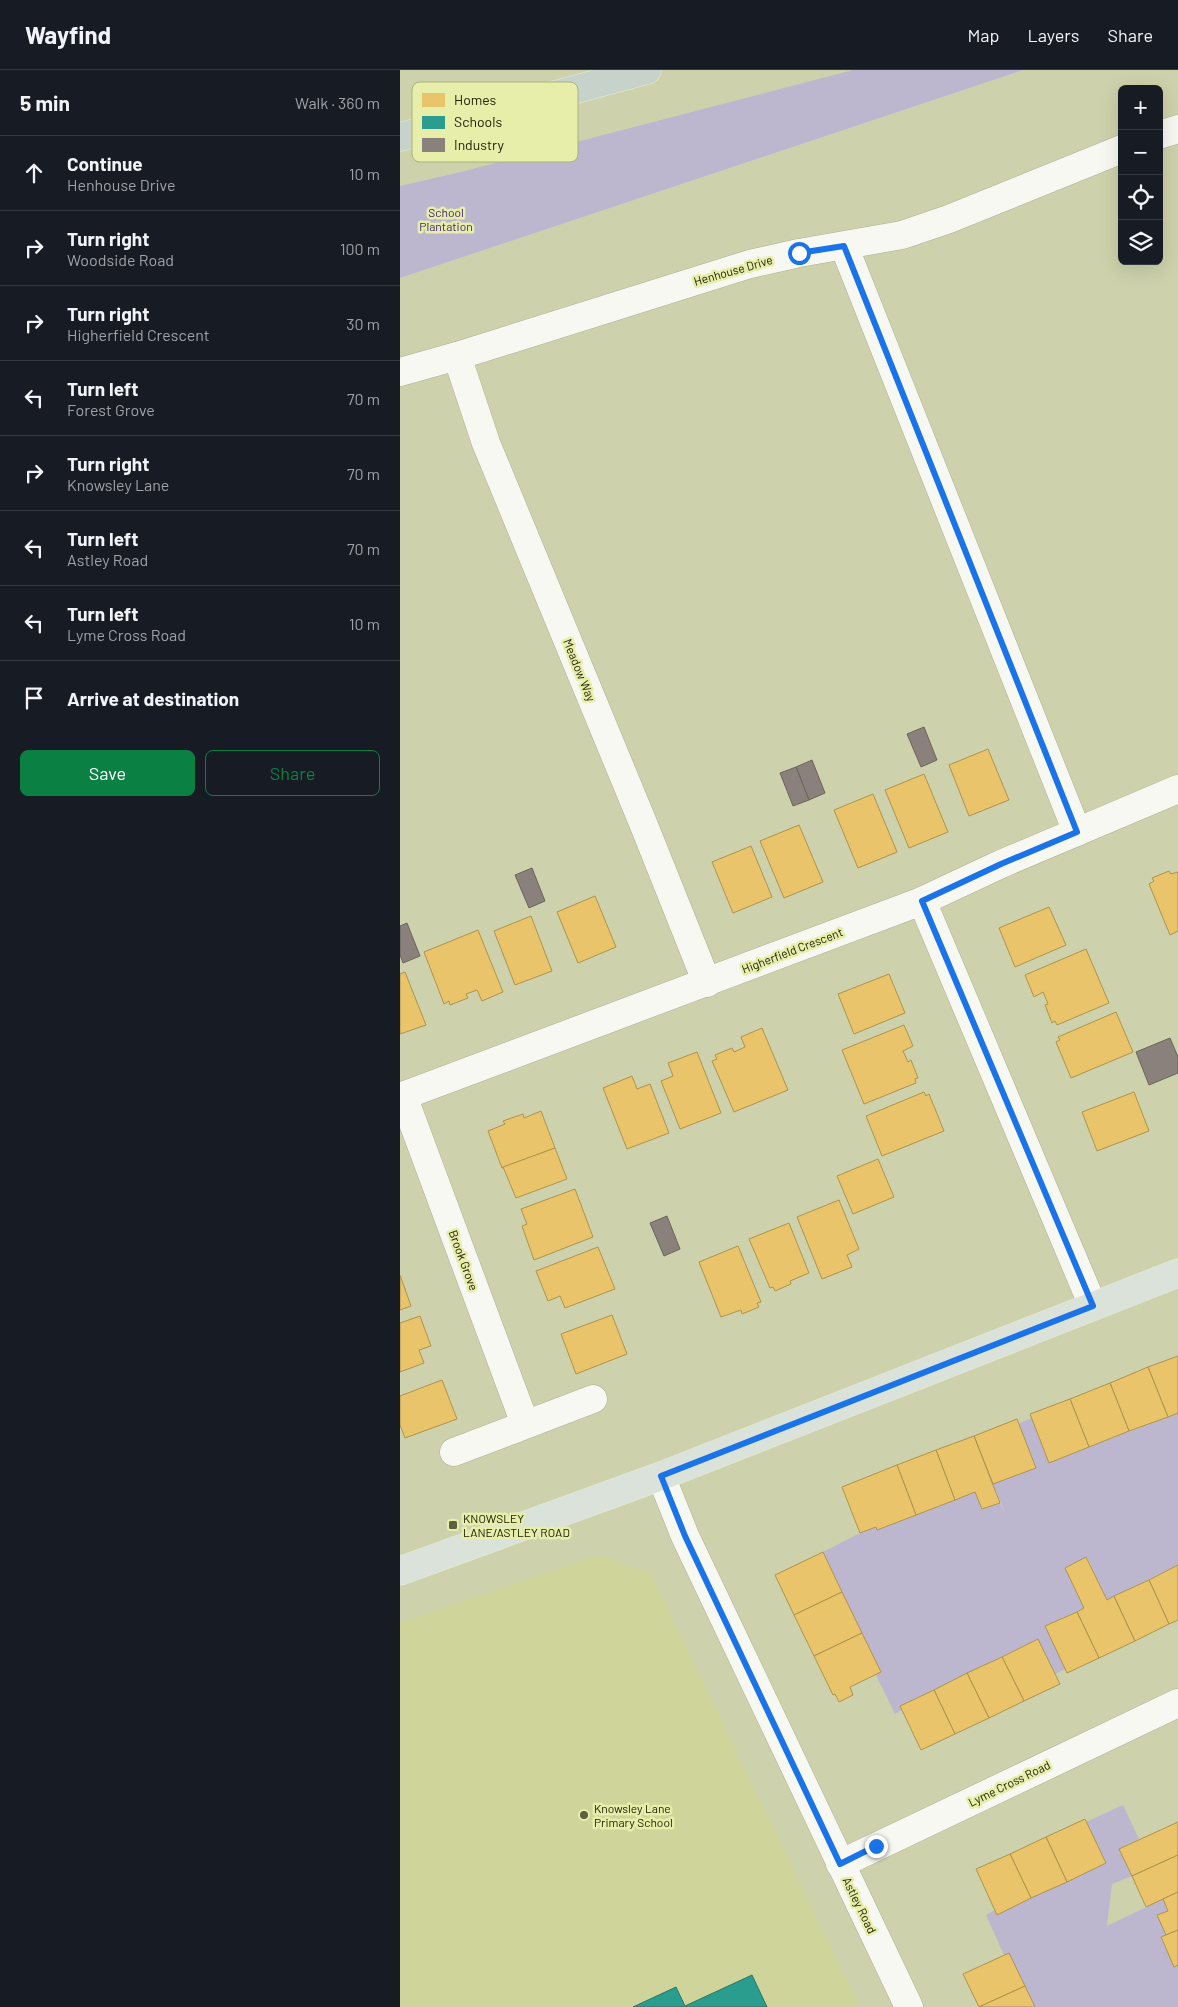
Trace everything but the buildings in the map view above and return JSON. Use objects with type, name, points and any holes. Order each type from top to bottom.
[{"type":"highway","points":[[578,89],[646,70]]},
{"type":"main road","points":[[400,1571],[661,1476],[1178,1273]]},
{"type":"street","points":[[1163,134],[1178,129]]},
{"type":"street","name":"Henhouse Drive","points":[[400,372],[457,356],[750,264],[902,235],[950,219],[1118,151]]},
{"type":"street","points":[[844,246],[1077,832]]},
{"type":"street","name":"Meadow Way","points":[[457,356],[486,443],[707,983]]},
{"type":"street","name":"Higherfield Crescent","points":[[401,1097],[922,901],[1001,864],[1178,789]]},
{"type":"street","points":[[922,901],[1093,1306]]},
{"type":"street","name":"Brook Grove","points":[[401,1097],[525,1424]]},
{"type":"street","points":[[454,1452],[593,1399]]},
{"type":"street","name":"Astley Road","points":[[661,1476],[685,1536],[909,2007]]},
{"type":"street","name":"Lyme Cross Road","points":[[840,1864],[1178,1703]]},
{"type":"shaded area","name":"Knowsley Lane Primary School","points":[[598,1555],[651,1574],[860,2007],[400,2007],[400,1623]]},
{"type":"green space","name":"School Plantation","points":[[853,70],[1023,70],[400,278],[400,186],[499,162],[578,162],[578,142]]},
{"type":"green space","points":[[1178,1413],[1178,1565],[1107,1600],[1087,1557],[1065,1568],[1084,1608],[1045,1626],[1066,1669],[1055,1674],[1038,1639],[901,1706],[902,1710],[895,1714],[876,1675],[880,1672],[823,1552],[860,1533],[876,1527],[878,1530],[975,1492],[982,1509],[1000,1503],[1005,1513],[993,1484],[1035,1467],[1019,1423],[1032,1418],[1049,1462]]},
{"type":"green space","points":[[1123,1805],[1139,1839],[1119,1849],[1132,1876],[1112,1884],[1107,1926],[1163,1899],[1168,1911],[1158,1915],[1166,1935],[1161,1938],[1174,1967],[1178,1965],[1178,2007],[1035,2007],[1004,1955],[986,1915],[995,1910],[997,1914],[1105,1863],[1086,1822]]},
{"type":"place","name":"KNOWSLEY LANE/ASTLEY ROAD","points":[[453,1525]]},
{"type":"place","name":"Knowsley Lane Primary School","points":[[584,1815]]},
{"type":"route","points":[[799,253],[844,246],[1077,832],[1001,864],[922,901],[1093,1306],[661,1476],[685,1536],[840,1864],[876,1846]]}]
